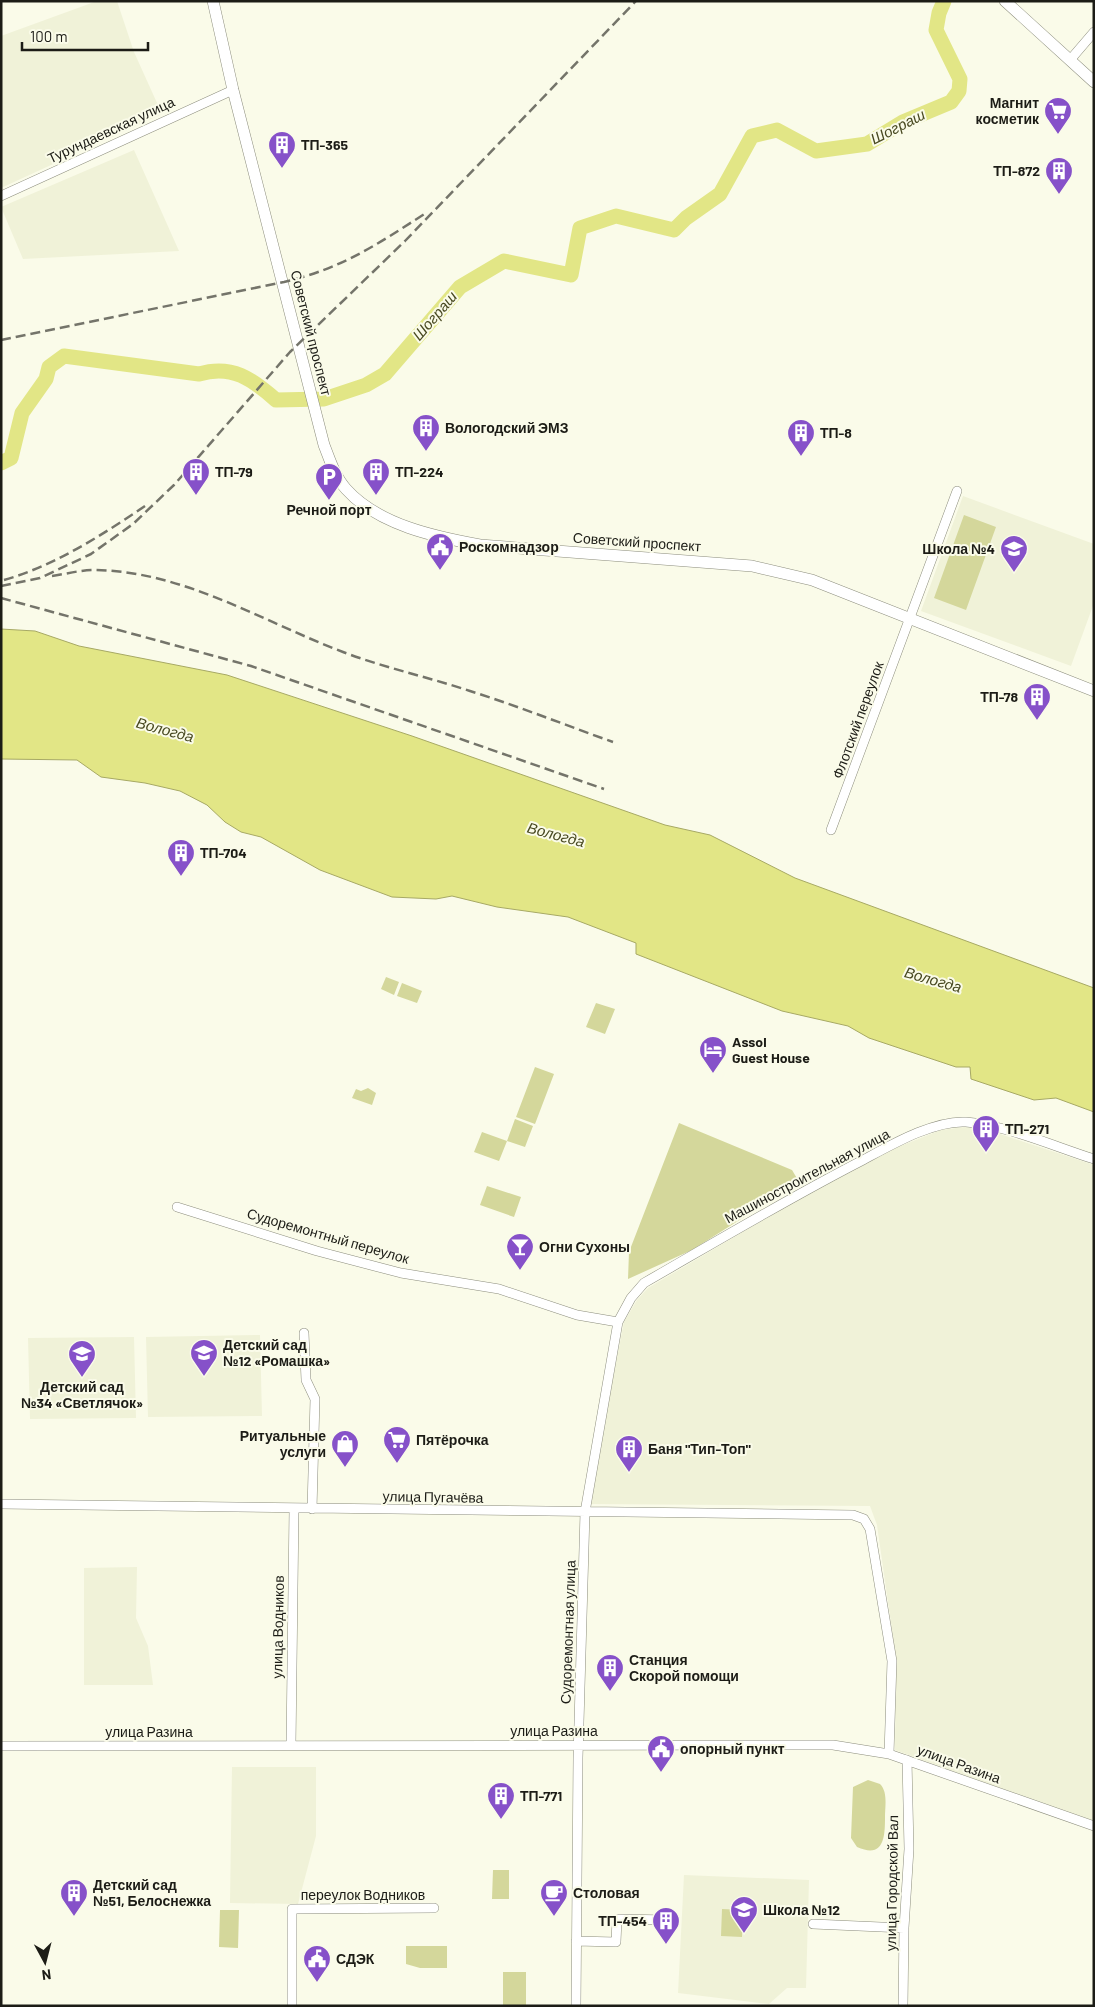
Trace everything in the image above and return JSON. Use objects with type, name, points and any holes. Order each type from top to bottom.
[{"type":"street","name":"Советский проспект","points":[[213,1],[233,90],[317,419],[331,463],[346,489],[360,502],[380,513],[442,538],[486,546],[752,566],[812,580],[1094,691]]},
{"type":"street","points":[[1005,1],[1094,82]]},
{"type":"street","points":[[1070,60],[1094,32]]},
{"type":"street","name":"Турундаевская улица","points":[[1,196],[233,90]]},
{"type":"street","name":"Флотский переулок","points":[[831,830],[956,491]]},
{"type":"street","name":"Машиностроительная улица","points":[[618,1322],[631,1298],[644,1283],[811,1186],[896,1143],[939,1126],[964,1122],[998,1128],[1094,1159]]},
{"type":"street","name":"Судоремонтный переулок","points":[[177,1207],[317,1251],[401,1273],[499,1289],[577,1315],[618,1322]]},
{"type":"street","name":"Судоремонтная улица","points":[[576,2006],[578,1745],[585,1512],[618,1322]]},
{"type":"street","points":[[304,1333],[306,1380],[315,1399],[312,1508]]},
{"type":"street","name":"улица Пугачёва","points":[[1,1504],[853,1515],[864,1519],[870,1529],[892,1662],[889,1754]]},
{"type":"street","name":"улица Водников","points":[[291,1745],[294,1509]]},
{"type":"street","name":"улица Разина","points":[[1,1746],[832,1745],[889,1754],[1094,1826]]},
{"type":"street","name":"улица Городской Вал","points":[[903,2006],[908,1849],[907,1760]]},
{"type":"street","name":"переулок Водников","points":[[292,2006],[292,1909],[434,1908]]},
{"type":"street","points":[[576,1941],[616,1942],[617,1919],[669,1920]]},
{"type":"street","points":[[812,1924],[904,1928]]},
{"type":"shaded area","points":[[97,1],[117,1],[134,52],[162,114],[1,188],[1,36]]},
{"type":"shaded area","points":[[134,150],[179,251],[23,259],[1,207]]},
{"type":"shaded area","name":"Школа №4","points":[[963,496],[1094,544],[1094,603],[1071,666],[921,611]]},
{"type":"shaded area","points":[[964,515],[996,527],[966,610],[934,598]]},
{"type":"shaded area","points":[[386,977],[399,982],[394,995],[381,989]]},
{"type":"shaded area","points":[[402,983],[422,991],[417,1003],[397,996]]},
{"type":"shaded area","points":[[596,1003],[615,1009],[605,1034],[586,1027]]},
{"type":"shaded area","points":[[535,1067],[554,1074],[535,1124],[516,1117]]},
{"type":"shaded area","points":[[368,1088],[376,1093],[372,1105],[352,1098],[356,1089],[361,1091]]},
{"type":"shaded area","points":[[515,1119],[533,1126],[525,1147],[507,1141]]},
{"type":"shaded area","points":[[679,1123],[792,1170],[801,1185],[776,1197],[692,1250],[628,1279],[629,1252]]},
{"type":"shaded area","points":[[965,1127],[997,1133],[1094,1165],[1094,1822],[895,1750],[896,1658],[877,1525],[870,1506],[588,1504],[624,1322],[637,1300],[648,1288],[814,1190],[898,1147],[941,1130]]},
{"type":"shaded area","points":[[482,1132],[507,1141],[499,1161],[474,1152]]},
{"type":"shaded area","points":[[487,1186],[521,1197],[514,1217],[480,1205]]},
{"type":"shaded area","name":"Детский сад №12 «Ромашка»","points":[[260,1335],[262,1416],[148,1417],[146,1337]]},
{"type":"shaded area","name":"Детский сад №34 «Светлячок»","points":[[134,1337],[136,1418],[30,1419],[28,1338]]},
{"type":"shaded area","points":[[137,1567],[136,1618],[148,1646],[153,1685],[84,1685],[84,1568]]},
{"type":"shaded area","points":[[232,1767],[316,1767],[316,1836],[298,1904],[230,1903]]},
{"type":"shaded area","points":[[868,1780],[883,1787],[886,1799],[883,1838],[878,1848],[873,1850],[857,1847],[851,1838],[853,1787]]},
{"type":"shaded area","points":[[493,1870],[509,1870],[509,1899],[492,1899]]},
{"type":"shaded area","name":"Школа №12","points":[[684,1875],[809,1880],[806,1988],[787,1988],[769,2004],[678,1993]]},
{"type":"shaded area","points":[[722,1909],[743,1910],[742,1937],[721,1936]]},
{"type":"shaded area","points":[[220,1910],[239,1910],[238,1948],[219,1947]]},
{"type":"shaded area","points":[[406,1946],[447,1946],[447,1968],[420,1968],[406,1964]]},
{"type":"shaded area","points":[[503,1972],[526,1972],[526,2006],[503,2006]]},
{"type":"water","name":"Вологда","points":[[1,629],[35,631],[79,646],[227,675],[412,736],[665,825],[710,835],[795,878],[1094,988],[1094,1112],[1056,1098],[1034,1100],[971,1079],[970,1067],[956,1067],[869,1038],[848,1026],[782,1011],[636,954],[636,943],[568,917],[497,907],[452,896],[436,899],[392,897],[320,870],[261,837],[241,832],[225,822],[207,805],[180,791],[145,783],[101,777],[77,760],[1,759]]},
{"type":"waterway","name":"Шограш","points":[[1,463],[11,458],[22,413],[46,379],[49,367],[64,356],[199,374],[211,371],[232,372],[250,380],[276,400],[324,399],[366,385],[385,374],[460,287],[504,261],[571,275],[580,228],[616,216],[674,230],[686,218],[720,194],[752,136],[777,130],[816,151],[867,144],[903,122],[951,102],[959,91],[960,79],[936,30],[939,13],[944,1]]},
{"type":"railway","points":[[1,586],[40,578],[91,554],[133,524],[174,485],[290,352],[405,241],[636,1]]},
{"type":"railway","points":[[1,340],[284,282],[305,276],[324,270],[358,254],[426,213]]},
{"type":"railway","points":[[4,580],[41,567],[77,549],[145,506]]},
{"type":"railway","points":[[52,576],[94,570],[127,573],[191,588],[359,658],[488,697],[613,742]]},
{"type":"railway","points":[[1,598],[251,666],[604,789]]},
{"type":"place","name":"Магнит косметик","points":[[1058,135]]},
{"type":"place","name":"ТП-365","points":[[282,169]]},
{"type":"place","name":"ТП-872","points":[[1059,195]]},
{"type":"place","name":"Вологодский ЭМЗ","points":[[426,452]]},
{"type":"place","name":"ТП-8","points":[[801,457]]},
{"type":"place","name":"ТП-79","points":[[196,496]]},
{"type":"place","name":"ТП-224","points":[[376,496]]},
{"type":"place","name":"Речной порт","points":[[329,501]]},
{"type":"place","name":"Роскомнадзор","points":[[440,571]]},
{"type":"place","name":"Школа №4","points":[[1014,573]]},
{"type":"place","name":"ТП-78","points":[[1037,721]]},
{"type":"place","name":"ТП-704","points":[[181,877]]},
{"type":"place","name":"Assol Guest House","points":[[713,1074]]},
{"type":"place","name":"ТП-271","points":[[986,1153]]},
{"type":"place","name":"Огни Сухоны","points":[[520,1271]]},
{"type":"place","name":"Детский сад №12 «Ромашка»","points":[[204,1377]]},
{"type":"place","name":"Детский сад №34 «Светлячок»","points":[[82,1378]]},
{"type":"place","name":"Пятёрочка","points":[[397,1464]]},
{"type":"place","name":"Ритуальные услуги","points":[[345,1468]]},
{"type":"place","name":"Баня \"Тип-Топ\"","points":[[629,1473]]},
{"type":"place","name":"Станция Скорой помощи","points":[[610,1692]]},
{"type":"place","name":"опорный пункт","points":[[661,1773]]},
{"type":"place","name":"ТП-771","points":[[501,1820]]},
{"type":"place","name":"Детский сад №51, Белоснежка","points":[[74,1917]]},
{"type":"place","name":"Столовая","points":[[554,1917]]},
{"type":"place","name":"Школа №12","points":[[744,1934]]},
{"type":"place","name":"ТП-454","points":[[666,1945]]},
{"type":"place","name":"СДЭК","points":[[317,1983]]}]
